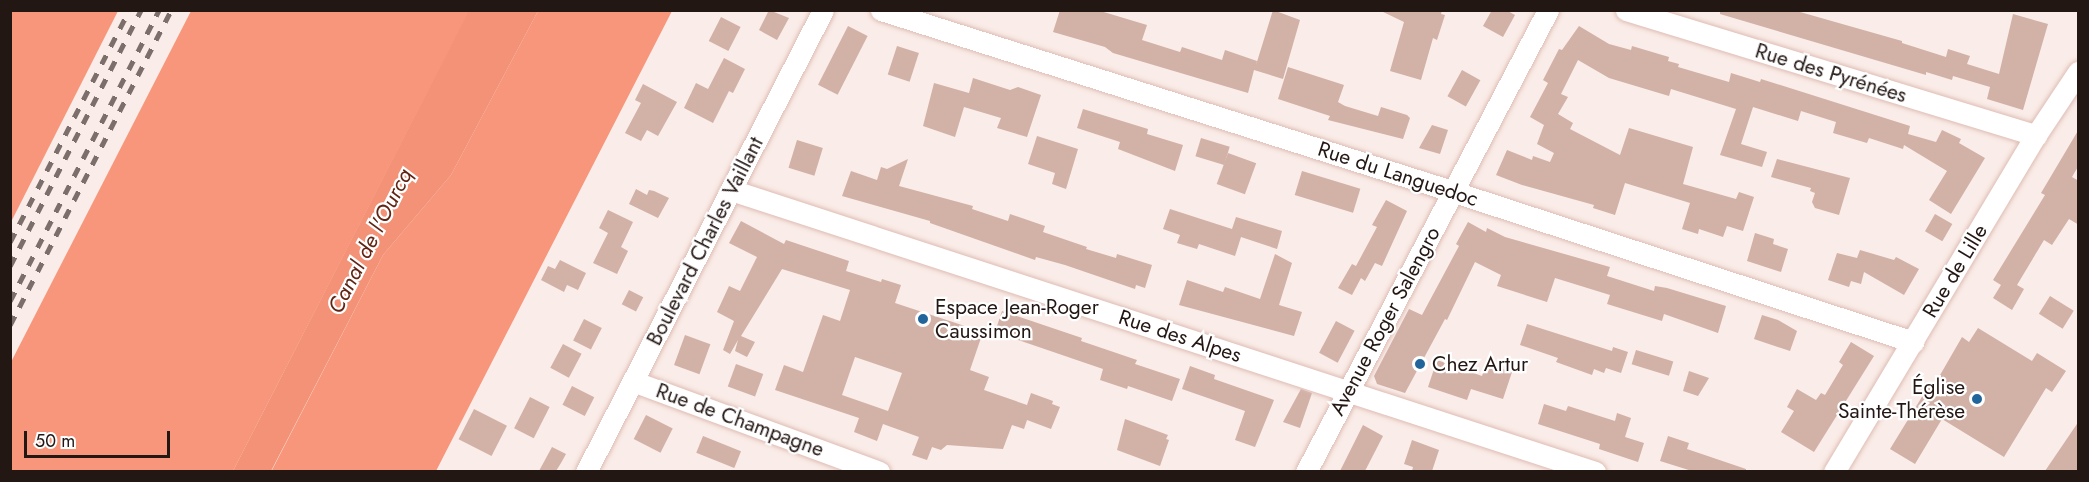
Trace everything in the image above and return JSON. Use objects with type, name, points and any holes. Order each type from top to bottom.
[{"type":"street","name":"Boulevard Charles Vaillant","points":[[586,471],[634,382],[823,10]]},
{"type":"street","name":"Rue du Languedoc","points":[[880,10],[1454,192],[1913,342]]},
{"type":"street","name":"Avenue Roger Salengro","points":[[1306,471],[1548,10]]},
{"type":"street","name":"Rue des Pyrénées","points":[[1626,10],[2036,135]]},
{"type":"street","name":"Rue de Lille","points":[[1834,471],[2036,135],[2079,72]]},
{"type":"street","name":"Rue des Alpes","points":[[731,189],[1595,471]]},
{"type":"street","name":"Rue de Champagne","points":[[634,382],[879,471]]},
{"type":"shaded area","points":[[10,11],[118,11],[11,222]]},
{"type":"shaded area","points":[[191,11],[469,11],[233,471],[11,471],[10,364]]},
{"type":"shaded area","points":[[538,11],[672,11],[436,471],[271,472],[383,255],[451,175]]},
{"type":"water","name":"Canal de l'Ourcq","points":[[469,10],[538,11],[451,175],[383,255],[271,471],[233,471]]},
{"type":"building","points":[[769,10],[789,18],[777,40],[759,30]]},
{"type":"building","points":[[1060,10],[1097,10],[1147,25],[1142,40],[1180,52],[1182,47],[1222,60],[1225,50],[1257,61],[1256,65],[1273,10],[1300,20],[1283,79],[1254,70],[1248,93],[1113,53],[1105,47],[1053,32]]},
{"type":"building","points":[[1379,10],[1442,10],[1441,14],[1445,15],[1437,40],[1433,38],[1421,80],[1390,71],[1404,22]]},
{"type":"building","points":[[1492,10],[1506,10],[1515,15],[1503,37],[1483,26]]},
{"type":"building","points":[[1720,10],[1793,10],[1902,41],[1902,43],[1946,57],[1948,49],[1970,56],[1967,64],[1999,74],[2013,14],[2048,24],[2023,110],[1987,99],[1990,87],[1953,76],[1952,80],[1926,72],[1926,75],[1720,14]]},
{"type":"building","points":[[721,17],[741,27],[728,51],[709,41]]},
{"type":"building","points":[[848,26],[868,36],[838,95],[818,85]]},
{"type":"building","points":[[1579,26],[1609,44],[1631,50],[1632,46],[1669,57],[1668,61],[1679,64],[1678,67],[1729,82],[1731,73],[1760,82],[1761,79],[1910,126],[1908,134],[1936,142],[1942,130],[1961,139],[1959,143],[1985,158],[1951,214],[1929,200],[1947,171],[1904,145],[1903,149],[1869,138],[1867,143],[1833,133],[1836,122],[1801,111],[1798,121],[1753,107],[1741,144],[1767,152],[1762,167],[1720,155],[1736,109],[1671,89],[1669,96],[1609,78],[1578,60],[1561,94],[1568,97],[1558,114],[1573,123],[1570,129],[1620,155],[1629,128],[1693,147],[1683,184],[1736,199],[1739,192],[1754,197],[1743,231],[1727,226],[1723,237],[1699,229],[1698,234],[1682,229],[1690,203],[1625,183],[1615,215],[1593,208],[1594,205],[1522,185],[1496,175],[1507,150],[1532,160],[1533,156],[1550,162],[1554,153],[1537,144],[1544,125],[1530,117],[1548,83],[1543,80],[1559,49],[1562,50]]},
{"type":"building","points":[[897,46],[919,53],[910,82],[888,75]]},
{"type":"building","points":[[724,58],[745,69],[733,93],[729,91],[713,123],[684,108],[696,83],[708,89]]},
{"type":"building","points":[[1288,67],[1344,85],[1338,102],[1345,106],[1378,116],[1381,107],[1407,115],[1410,118],[1403,139],[1328,120],[1330,116],[1278,99]]},
{"type":"building","points":[[1462,70],[1480,80],[1466,106],[1447,96]]},
{"type":"building","points":[[973,78],[1010,90],[1018,87],[1041,95],[1027,137],[997,128],[1001,118],[964,107],[955,137],[923,126],[934,83],[969,93]]},
{"type":"building","points":[[643,84],[677,102],[658,136],[647,130],[641,141],[625,133],[641,103],[635,100]]},
{"type":"building","points":[[1083,109],[1148,129],[1147,134],[1183,145],[1175,171],[1118,149],[1120,142],[1077,128]]},
{"type":"building","points":[[1432,125],[1448,130],[1440,154],[1419,148]]},
{"type":"building","points":[[2079,129],[2079,165],[2072,177],[2079,181],[2079,225],[2069,219],[2052,245],[2044,240],[2017,285],[2024,289],[2012,310],[1993,298],[2001,285],[1993,280],[2045,195],[2041,193]]},
{"type":"building","points":[[1037,136],[1078,149],[1066,189],[1052,184],[1055,173],[1028,164]]},
{"type":"building","points":[[1201,138],[1230,147],[1224,165],[1195,156]]},
{"type":"building","points":[[797,140],[823,148],[814,176],[789,168]]},
{"type":"building","points":[[1228,153],[1256,163],[1245,194],[1217,184]]},
{"type":"building","points":[[908,159],[899,186],[973,206],[972,209],[1008,221],[1010,214],[1045,226],[1043,232],[1087,247],[1086,249],[1116,258],[1117,254],[1152,265],[1145,288],[1136,285],[1135,289],[1065,265],[1036,257],[1035,260],[930,223],[930,221],[842,196],[851,171],[877,180],[881,167],[887,169]]},
{"type":"building","points":[[1777,159],[1850,178],[1839,215],[1815,208],[1812,202],[1815,193],[1810,191],[1811,188],[1771,177]]},
{"type":"building","points":[[1302,171],[1360,189],[1353,213],[1295,195]]},
{"type":"building","points":[[636,189],[647,195],[649,190],[669,198],[658,218],[629,204]]},
{"type":"building","points":[[1386,200],[1407,211],[1382,266],[1375,263],[1365,281],[1361,278],[1352,295],[1338,288],[1352,264],[1356,266],[1377,227],[1372,225]]},
{"type":"building","points":[[1170,209],[1232,229],[1236,217],[1282,231],[1277,249],[1241,237],[1235,256],[1199,244],[1197,249],[1177,243],[1180,235],[1163,229]]},
{"type":"building","points":[[608,210],[633,222],[621,247],[628,251],[617,274],[593,263],[608,233],[599,228]]},
{"type":"building","points":[[1935,214],[1952,224],[1942,241],[1925,231]]},
{"type":"building","points":[[741,221],[784,244],[786,240],[849,261],[846,271],[881,282],[882,279],[901,285],[895,303],[983,332],[970,370],[989,377],[984,390],[1027,405],[1031,393],[1053,401],[1052,404],[1060,407],[1051,429],[1027,420],[1024,429],[1012,425],[1003,449],[947,445],[941,450],[932,447],[927,460],[912,455],[919,437],[883,424],[877,441],[854,432],[859,418],[775,390],[784,365],[803,372],[823,315],[840,321],[850,290],[782,269],[741,336],[755,342],[747,357],[735,351],[738,340],[730,354],[723,350],[734,321],[717,312],[729,286],[740,291],[757,257],[729,243]],"holes":[[[855,357],[902,373],[888,411],[842,395]]]},
{"type":"building","points":[[1468,222],[1486,232],[1487,228],[1505,237],[1610,267],[1607,276],[1654,291],[1655,286],[1667,288],[1726,306],[1718,333],[1664,314],[1662,321],[1607,304],[1610,295],[1555,278],[1547,302],[1497,286],[1501,275],[1475,262],[1447,320],[1445,319],[1405,393],[1377,384],[1374,376],[1409,309],[1422,315],[1459,246],[1456,244]]},
{"type":"building","points":[[1755,233],[1774,239],[1773,244],[1788,249],[1781,272],[1747,261]]},
{"type":"building","points":[[1860,250],[1894,260],[1896,257],[1919,269],[1904,295],[1864,272],[1861,284],[1851,281],[1849,287],[1828,280],[1837,253],[1857,258]]},
{"type":"building","points":[[1275,254],[1292,263],[1279,305],[1302,312],[1294,336],[1179,305],[1187,280],[1223,292],[1225,287],[1260,299]]},
{"type":"building","points":[[560,260],[586,273],[578,290],[567,285],[564,292],[541,280],[548,266],[555,269]]},
{"type":"building","points":[[629,290],[643,297],[636,312],[622,304]]},
{"type":"building","points":[[2050,296],[2074,311],[2063,329],[2039,314]]},
{"type":"building","points":[[1002,311],[1082,338],[1081,341],[1137,360],[1135,364],[1180,379],[1172,401],[1128,386],[1127,389],[1100,380],[1103,369],[995,332]]},
{"type":"building","points":[[1762,315],[1778,320],[1797,331],[1790,351],[1754,339]]},
{"type":"building","points":[[584,319],[602,328],[591,349],[573,340]]},
{"type":"building","points":[[1336,321],[1355,331],[1338,363],[1319,353]]},
{"type":"building","points":[[1527,324],[1612,351],[1613,347],[1628,352],[1621,373],[1606,368],[1604,373],[1594,369],[1592,375],[1556,362],[1558,358],[1520,345]]},
{"type":"building","name":"Église Sainte-Thérèse","points":[[1978,328],[2032,361],[2037,353],[2066,371],[2052,392],[2046,388],[2004,457],[1942,419],[1915,464],[1890,449],[1928,387],[1932,389],[1962,337],[1969,342]]},
{"type":"building","points":[[685,335],[710,344],[699,374],[674,365]]},
{"type":"building","points":[[1851,342],[1874,356],[1814,452],[1781,432],[1794,411],[1787,407],[1797,389],[1816,400],[1821,393],[1825,395],[1843,365],[1839,362]]},
{"type":"building","points":[[563,344],[582,354],[569,378],[550,368]]},
{"type":"building","points":[[1636,350],[1673,361],[1669,376],[1632,364]]},
{"type":"building","points":[[1437,360],[1482,376],[1486,364],[1512,372],[1503,399],[1471,389],[1467,400],[1428,387]]},
{"type":"building","points":[[736,364],[763,374],[755,396],[728,387]]},
{"type":"building","points":[[1190,366],[1215,375],[1214,379],[1274,400],[1255,447],[1235,440],[1245,411],[1182,389]]},
{"type":"building","points":[[1689,371],[1709,378],[1698,396],[1683,391]]},
{"type":"building","points":[[572,386],[594,397],[585,416],[562,405]]},
{"type":"building","points":[[1301,389],[1312,393],[1300,428],[1283,422]]},
{"type":"building","points":[[530,397],[550,407],[534,438],[514,428]]},
{"type":"building","points":[[1544,404],[1566,411],[1568,406],[1615,421],[1617,413],[1631,418],[1625,437],[1644,443],[1638,462],[1599,449],[1600,444],[1538,424]]},
{"type":"building","points":[[474,409],[507,426],[492,456],[459,439]]},
{"type":"building","points":[[646,415],[673,429],[660,453],[634,439]]},
{"type":"building","points":[[1125,419],[1168,435],[1166,439],[1169,440],[1160,466],[1117,450]]},
{"type":"building","points":[[2079,421],[2079,471],[2045,471]]},
{"type":"building","points":[[1363,425],[1383,436],[1365,471],[1340,471]]},
{"type":"building","points":[[703,436],[741,451],[734,468],[696,453]]},
{"type":"building","points":[[1668,436],[1689,443],[1687,449],[1746,469],[1746,471],[1692,471],[1660,461]]},
{"type":"building","points":[[1412,440],[1439,450],[1432,471],[1412,471],[1413,467],[1404,464]]},
{"type":"building","points":[[552,447],[566,454],[556,471],[539,471]]},
{"type":"railway","points":[[10,242],[129,10]]},
{"type":"railway","points":[[10,266],[141,10]]},
{"type":"railway","points":[[10,301],[159,10]]},
{"type":"railway","points":[[10,325],[171,10]]},
{"type":"place","name":"Espace Jean-Roger Caussimon","points":[[923,319]]},
{"type":"place","name":"Chez Artur","points":[[1420,364]]},
{"type":"place","name":"Église Sainte-Thérèse","points":[[1977,399]]}]
